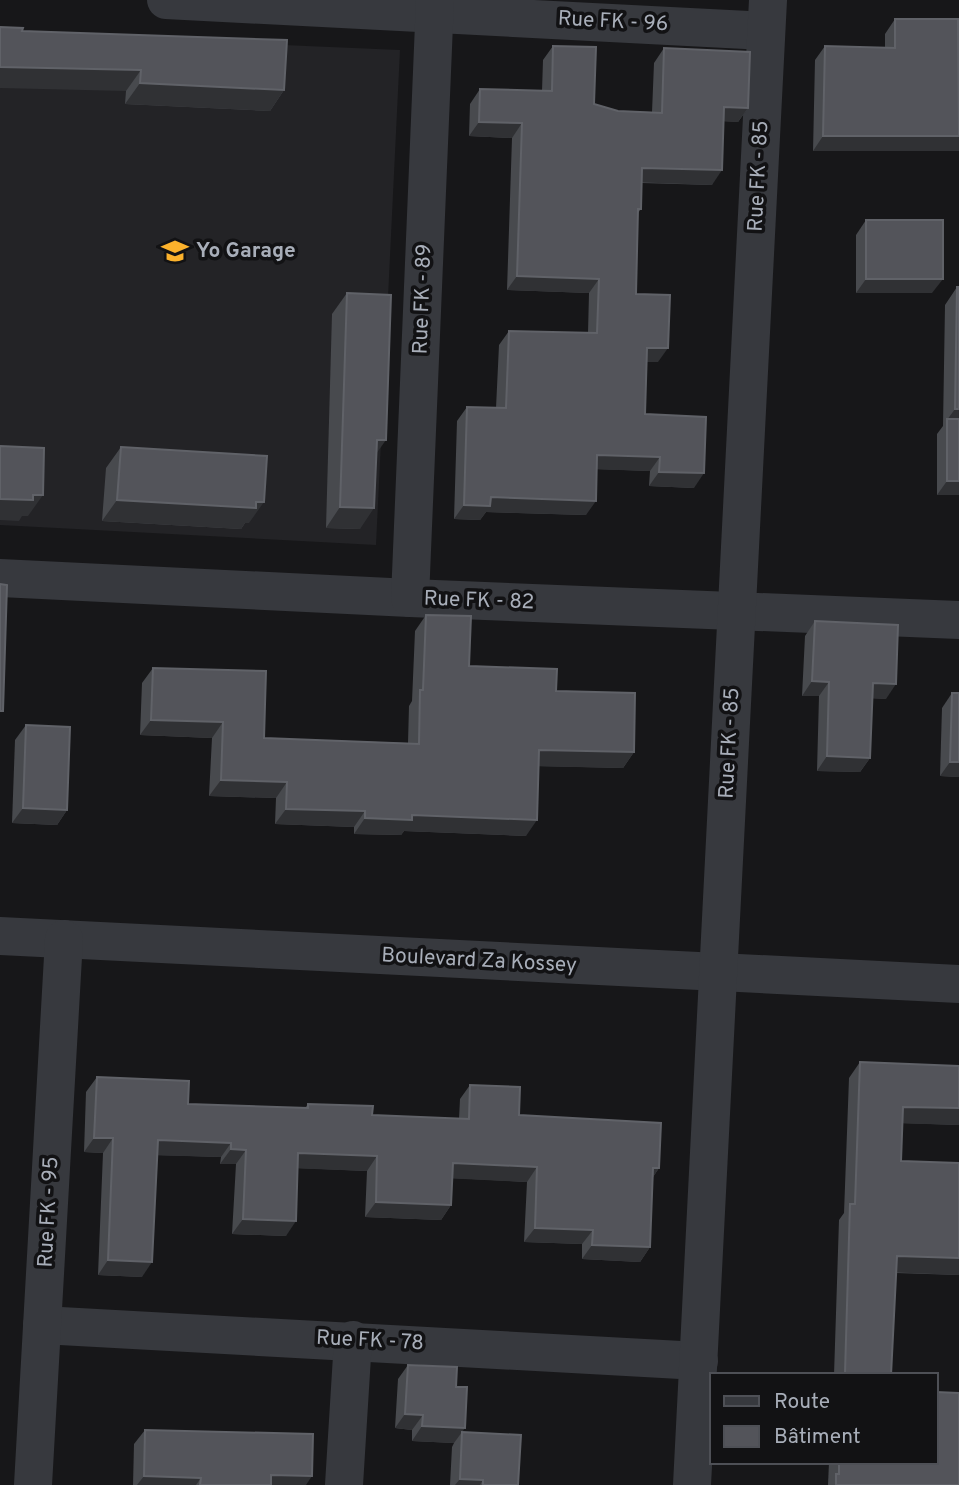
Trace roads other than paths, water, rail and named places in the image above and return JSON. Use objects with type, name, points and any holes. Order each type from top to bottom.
[{"type":"street","name":"Rue FK - 96","points":[[166,0],[767,15]]},
{"type":"street","name":"Rue FK - 89","points":[[410,598],[435,6]]},
{"type":"street","name":"Rue FK - 85","points":[[692,1485],[767,15]]},
{"type":"street","name":"Rue FK - 82","points":[[0,578],[959,620]]},
{"type":"street","name":"Boulevard Za Kossey","points":[[0,936],[959,984]]},
{"type":"street","name":"Rue FK - 95","points":[[33,1485],[64,939]]},
{"type":"street","name":"Rue FK - 78","points":[[42,1325],[699,1361]]},
{"type":"street","points":[[344,1485],[353,1340]]},
{"type":"place","name":"Yo Garage","points":[[175,251]]}]
